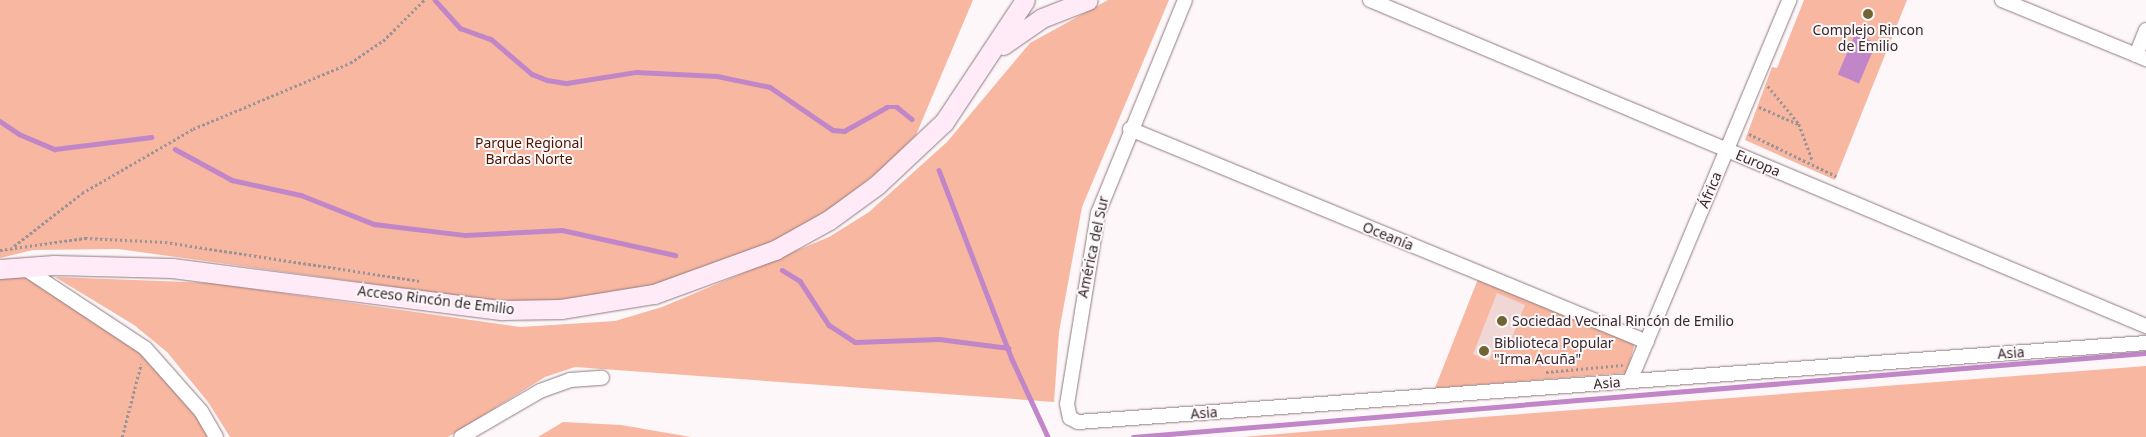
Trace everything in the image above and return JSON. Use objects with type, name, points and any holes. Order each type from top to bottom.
[{"type":"main road","name":"Acceso Rincón de Emilio","points":[[0,269],[20,266],[217,272],[502,310],[561,309],[646,296],[753,260],[854,203],[944,122],[994,52],[1025,0]]},
{"type":"main road","name":"Acceso Rincón de Emilio","points":[[994,52],[1042,18],[1088,0]]},
{"type":"street","name":"América del Sur","points":[[1070,418],[1067,404],[1075,340],[1098,213],[1130,129],[1185,0]]},
{"type":"street","name":"Europa","points":[[1370,0],[2146,326]]},
{"type":"street","name":"África","points":[[1630,381],[1789,0]]},
{"type":"street","points":[[2002,0],[2141,57],[2146,30]]},
{"type":"street","name":"Oceanía","points":[[1130,129],[1647,342]]},
{"type":"street","points":[[20,266],[145,348],[201,411],[216,437]]},
{"type":"street","name":"Asia","points":[[1070,418],[1084,423],[2146,343]]},
{"type":"street","points":[[461,437],[540,391],[570,380],[602,378]]},
{"type":"path","points":[[13,247],[82,193],[193,129],[350,63],[383,41],[424,0]]},
{"type":"path","points":[[1765,92],[1771,76]]},
{"type":"path","points":[[1768,85],[1799,124],[1813,162],[1812,166],[1836,176]]},
{"type":"path","points":[[1756,116],[1762,100]]},
{"type":"path","points":[[1759,107],[1799,124]]},
{"type":"path","points":[[1752,124],[1750,138],[1813,162]]},
{"type":"path","points":[[0,250],[85,238],[165,242],[428,282]]},
{"type":"path","points":[[1570,340],[1584,346],[1613,338],[1604,335]]},
{"type":"path","points":[[122,437],[145,348]]},
{"type":"path","points":[[1535,372],[1627,362]]},
{"type":"green space","name":"Parque Regional Bardas Norte","points":[[0,0],[973,0],[916,135],[885,167],[831,208],[786,235],[694,275],[613,295],[536,302],[482,299],[118,249],[33,250],[0,258]]},
{"type":"green space","points":[[1108,0],[1169,0],[1082,207],[1059,332],[1054,402],[575,367],[545,377],[448,437],[230,437],[208,402],[167,352],[134,325],[55,277],[212,283],[520,327],[615,321],[662,307],[829,237],[869,212],[947,142],[1030,43]]},
{"type":"green space","points":[[1804,0],[1907,0],[1835,180],[1745,140],[1772,67],[1777,68]]},
{"type":"green space","points":[[20,266],[145,348],[216,437],[0,437],[0,269]]},
{"type":"green space","points":[[1478,279],[1635,343],[1627,373],[1435,388]]},
{"type":"green space","points":[[2146,366],[2146,437],[1243,437],[1483,417]]},
{"type":"green space","points":[[563,422],[621,425],[691,437],[538,437]]},
{"type":"shaded area","points":[[1855,34],[1876,43],[1859,83],[1838,75]]},
{"type":"building","name":"Sociedad Vecinal Rincón de Emilio","points":[[1497,293],[1525,305],[1508,348],[1496,344],[1489,361],[1473,354]]},
{"type":"waterway","points":[[435,0],[460,28],[491,39],[532,74],[547,80],[567,83],[636,72],[717,76],[770,87],[833,130],[844,131],[887,107],[897,107],[912,119]]},
{"type":"waterway","points":[[0,121],[19,134],[55,149],[151,137]]},
{"type":"waterway","points":[[175,149],[232,180],[301,195],[374,224],[465,235],[562,230],[675,255]]},
{"type":"waterway","points":[[939,170],[1012,359],[1048,437]]},
{"type":"waterway","points":[[782,270],[800,281],[829,325],[855,342],[939,339],[1008,348]]},
{"type":"waterway","points":[[1133,437],[2146,353]]},
{"type":"place","name":"Complejo Rincon de Emilio","points":[[1868,14]]},
{"type":"place","name":"Sociedad Vecinal Rincón de Emilio","points":[[1502,321]]},
{"type":"place","name":"Biblioteca Popular \"Irma Acuña\"","points":[[1484,351]]}]
